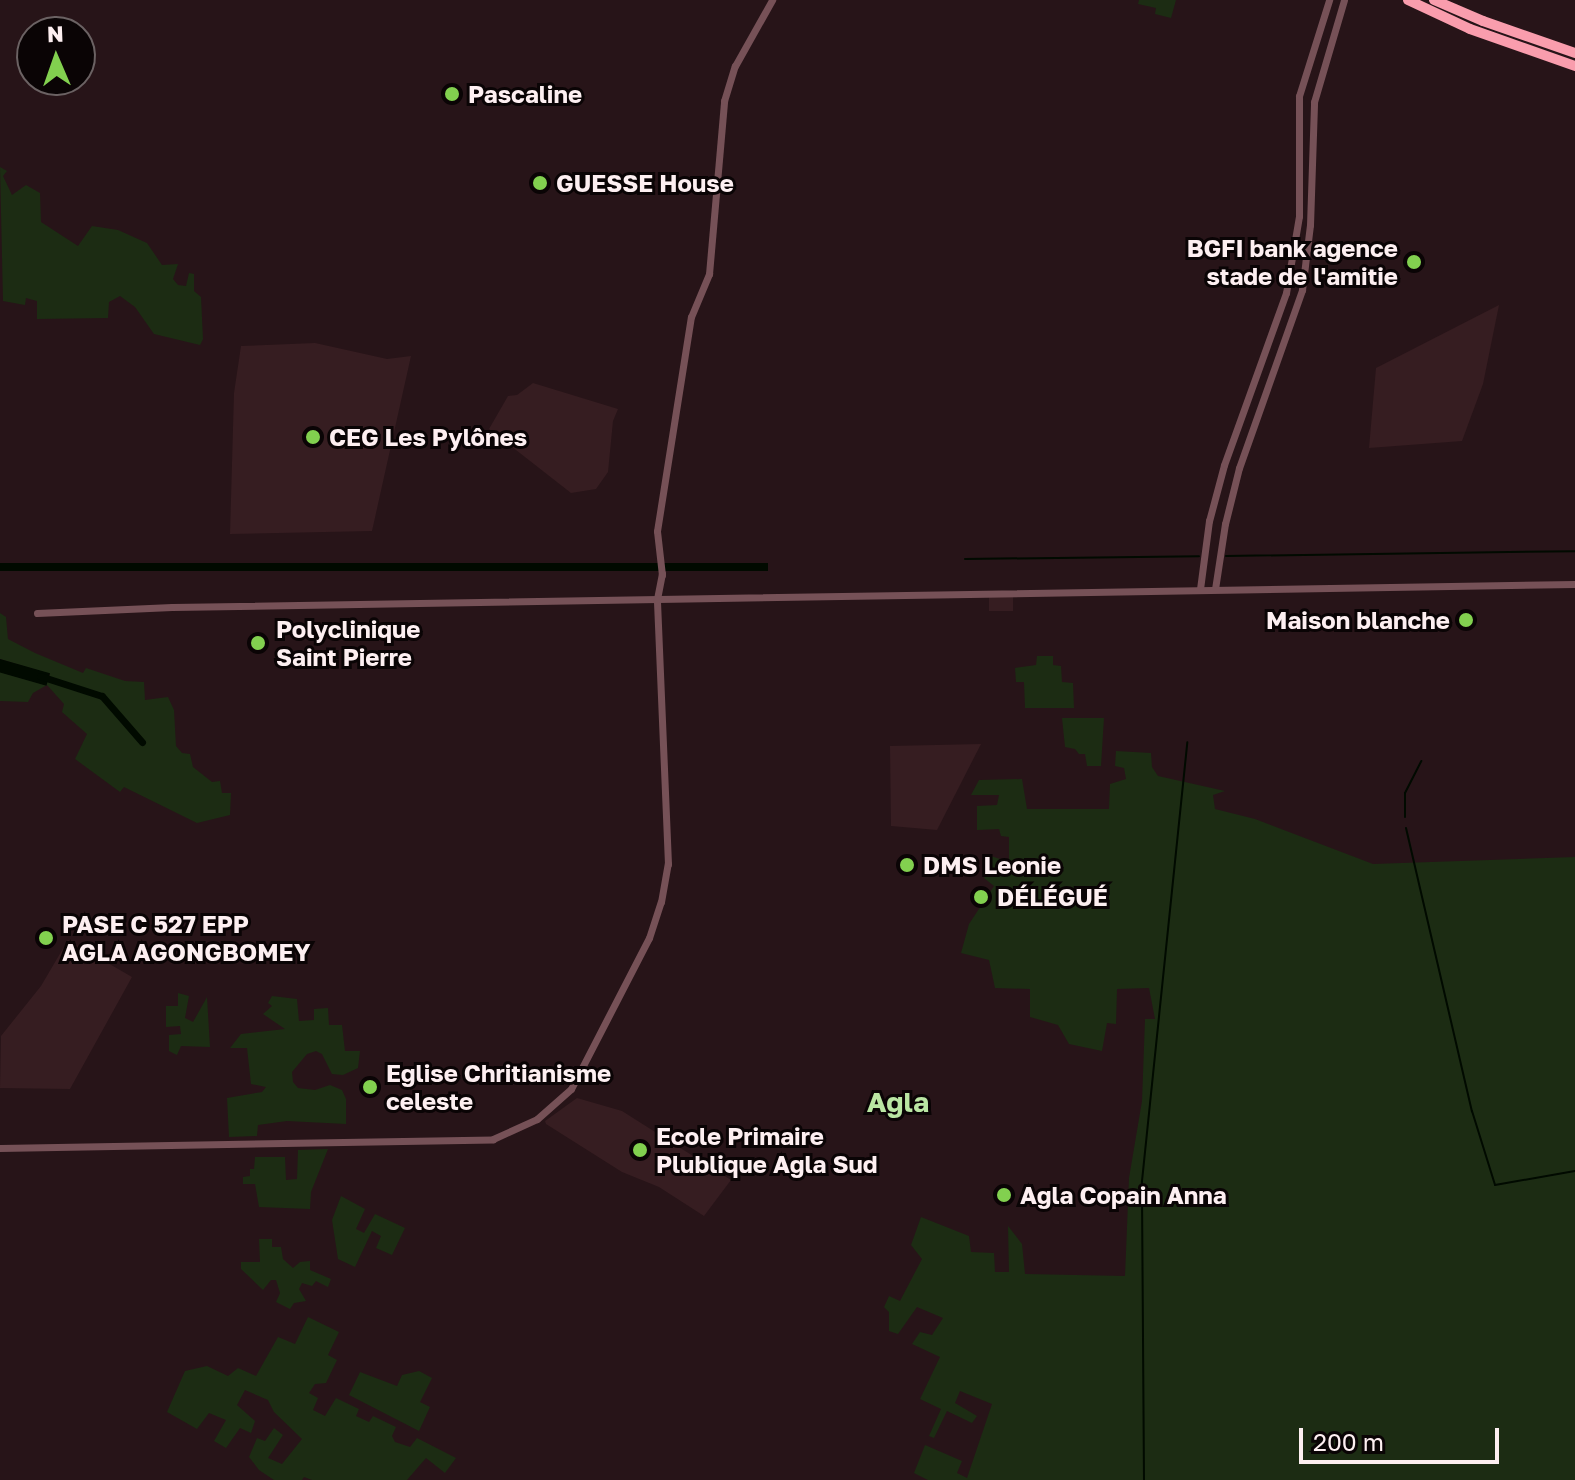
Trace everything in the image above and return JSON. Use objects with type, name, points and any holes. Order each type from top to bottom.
[{"type":"highway","points":[[1408,0],[1470,29],[1575,66]]},
{"type":"highway","points":[[1434,0],[1575,53]]},
{"type":"street","points":[[0,1148],[493,1139],[537,1119],[571,1089],[649,938],[661,902],[668,864],[669,831],[660,599],[662,569],[657,531],[691,317],[709,274],[724,101],[735,66],[772,0]]},
{"type":"street","points":[[1200,589],[1209,521],[1224,465],[1286,293],[1299,216],[1299,96],[1329,0]]},
{"type":"street","points":[[1215,589],[1225,524],[1239,468],[1302,290],[1309,238],[1314,102],[1344,0]]},
{"type":"street","points":[[37,613],[172,607],[1575,584]]},
{"type":"shaded area","points":[[1499,305],[1483,384],[1462,441],[1369,448],[1376,368]]},
{"type":"shaded area","name":"CEG Les Pylônes","points":[[315,343],[387,359],[411,356],[372,531],[230,534],[234,393],[241,346]]},
{"type":"shaded area","points":[[533,383],[618,409],[613,421],[608,472],[596,489],[571,493],[489,429],[508,396],[517,395]]},
{"type":"shaded area","points":[[0,563],[768,563],[768,571],[0,571]]},
{"type":"shaded area","points":[[989,595],[1013,595],[1013,611],[989,611]]},
{"type":"shaded area","points":[[0,659],[50,673],[46,686],[0,673]]},
{"type":"shaded area","points":[[981,744],[937,830],[891,826],[890,746]]},
{"type":"shaded area","points":[[68,940],[132,977],[70,1089],[0,1088],[1,1036],[41,986]]},
{"type":"shaded area","points":[[577,1098],[622,1111],[731,1180],[704,1216],[659,1187],[622,1172],[546,1124],[545,1121]]},
{"type":"green space","points":[[1139,0],[1176,0],[1171,18],[1155,14],[1156,8],[1138,4]]},
{"type":"green space","points":[[0,167],[7,171],[3,176],[12,195],[26,185],[40,193],[41,222],[78,246],[92,226],[118,230],[147,243],[162,265],[178,264],[173,279],[178,285],[186,286],[189,273],[194,274],[194,291],[201,297],[203,339],[200,345],[154,334],[135,307],[120,296],[109,302],[108,318],[37,319],[37,301],[26,298],[25,305],[3,301]]},
{"type":"green space","points":[[0,613],[6,617],[8,639],[35,653],[83,673],[86,668],[125,681],[144,682],[145,700],[168,697],[174,710],[176,746],[182,753],[190,754],[193,767],[212,782],[220,781],[222,793],[231,793],[230,815],[197,823],[124,787],[120,792],[75,759],[87,734],[62,712],[64,704],[47,685],[33,693],[28,702],[0,701],[0,672],[46,685],[50,674],[0,659]]},
{"type":"green space","points":[[1037,656],[1053,656],[1053,665],[1061,666],[1062,682],[1073,683],[1074,708],[1025,708],[1024,682],[1016,682],[1015,668],[1036,665]]},
{"type":"green space","points":[[1062,718],[1104,718],[1101,766],[1087,766],[1085,754],[1065,747]]},
{"type":"green space","points":[[1116,751],[1151,753],[1152,767],[1158,776],[1225,791],[1213,795],[1215,809],[1255,819],[1373,864],[1575,857],[1575,1480],[928,1480],[914,1473],[925,1445],[962,1461],[957,1473],[967,1478],[992,1404],[960,1391],[955,1403],[977,1416],[972,1423],[947,1411],[934,1438],[929,1436],[941,1409],[920,1399],[940,1357],[912,1344],[920,1332],[932,1335],[943,1318],[917,1307],[898,1334],[889,1331],[889,1312],[884,1307],[889,1296],[900,1301],[922,1259],[911,1245],[921,1217],[969,1236],[971,1252],[994,1253],[995,1272],[1009,1272],[1008,1226],[1022,1244],[1025,1274],[1125,1276],[1129,1178],[1142,1101],[1145,1019],[1155,1019],[1149,988],[1117,989],[1116,1024],[1107,1023],[1102,1051],[1069,1044],[1058,1025],[1030,1017],[1030,989],[995,988],[989,960],[961,953],[969,924],[994,886],[984,878],[991,856],[1009,862],[1009,837],[1001,836],[999,829],[977,830],[977,806],[997,805],[999,795],[971,795],[979,780],[1022,779],[1027,809],[1109,809],[1110,784],[1126,779],[1124,768],[1115,766]]},
{"type":"green space","points":[[178,993],[189,996],[185,1018],[193,1022],[207,997],[210,1047],[181,1046],[177,1055],[169,1051],[169,1035],[181,1034],[180,1026],[166,1027],[166,1006],[178,1006]]},
{"type":"green space","points":[[272,996],[297,999],[299,1021],[314,1020],[314,1009],[328,1008],[329,1025],[342,1025],[345,1051],[360,1051],[358,1068],[343,1075],[332,1074],[322,1054],[316,1051],[307,1054],[292,1072],[293,1082],[298,1088],[315,1090],[330,1085],[342,1090],[346,1099],[346,1124],[287,1121],[258,1125],[257,1136],[229,1137],[227,1098],[262,1092],[266,1087],[251,1084],[247,1048],[230,1048],[241,1034],[285,1029],[263,1014],[272,1006],[268,1003]]},
{"type":"green space","points":[[328,1149],[311,1192],[310,1209],[259,1207],[255,1184],[243,1184],[243,1177],[250,1176],[250,1169],[254,1169],[255,1157],[285,1157],[286,1180],[297,1179],[298,1150]]},
{"type":"green space","points":[[341,1196],[365,1209],[356,1229],[364,1233],[375,1214],[405,1228],[392,1255],[376,1248],[381,1236],[372,1231],[355,1267],[338,1259],[332,1220]]},
{"type":"green space","points":[[259,1239],[272,1239],[272,1247],[281,1247],[283,1259],[293,1268],[300,1262],[310,1261],[310,1270],[331,1279],[328,1287],[316,1281],[312,1286],[302,1283],[299,1289],[306,1301],[294,1303],[290,1309],[276,1302],[280,1293],[276,1280],[271,1280],[263,1290],[241,1269],[241,1262],[260,1262]]},
{"type":"green space","points":[[308,1317],[339,1332],[328,1355],[337,1360],[326,1383],[315,1384],[309,1393],[318,1398],[313,1410],[325,1416],[336,1398],[359,1409],[356,1416],[369,1422],[373,1416],[396,1427],[392,1436],[395,1442],[410,1447],[417,1438],[456,1458],[445,1473],[426,1458],[407,1480],[312,1480],[304,1477],[302,1480],[274,1480],[259,1470],[249,1457],[257,1438],[265,1441],[274,1428],[283,1435],[268,1458],[282,1464],[302,1439],[274,1412],[268,1400],[245,1390],[237,1405],[255,1421],[251,1433],[240,1428],[226,1448],[214,1441],[226,1420],[209,1413],[197,1429],[167,1412],[185,1371],[207,1366],[228,1376],[238,1368],[256,1376],[278,1337],[295,1344]]},
{"type":"green space","points":[[419,1371],[432,1378],[420,1402],[430,1407],[419,1431],[349,1395],[360,1372],[397,1386],[402,1375]]},
{"type":"waterway","points":[[1226,556],[1575,551]]},
{"type":"waterway","points":[[965,559],[1199,556]]},
{"type":"waterway","points":[[40,676],[102,696],[142,742]]},
{"type":"waterway","points":[[1144,1480],[1142,1181],[1187,742]]},
{"type":"waterway","points":[[1405,817],[1405,793],[1421,761]]},
{"type":"waterway","points":[[1406,828],[1472,1111],[1495,1185],[1575,1171]]},
{"type":"place","name":"Pascaline","points":[[452,94]]},
{"type":"place","name":"GUESSE House","points":[[540,183]]},
{"type":"place","name":"BGFI bank agence stade de l'amitie","points":[[1414,262]]},
{"type":"place","name":"CEG Les Pylônes","points":[[313,437]]},
{"type":"place","name":"Maison blanche","points":[[1466,620]]},
{"type":"place","name":"Polyclinique Saint Pierre","points":[[258,643]]},
{"type":"place","name":"DMS Leonie","points":[[907,865]]},
{"type":"place","name":"DÉLÉGUÉ","points":[[981,897]]},
{"type":"place","name":"PASE C 527 EPP AGLA AGONGBOMEY","points":[[46,938]]},
{"type":"place","name":"Eglise Chritianisme celeste","points":[[370,1087]]},
{"type":"place","name":"Ecole Primaire Plublique Agla Sud","points":[[640,1150]]},
{"type":"place","name":"Agla Copain Anna","points":[[1004,1195]]},
{"type":"district","name":"Agla","points":[[898,1102]]}]
